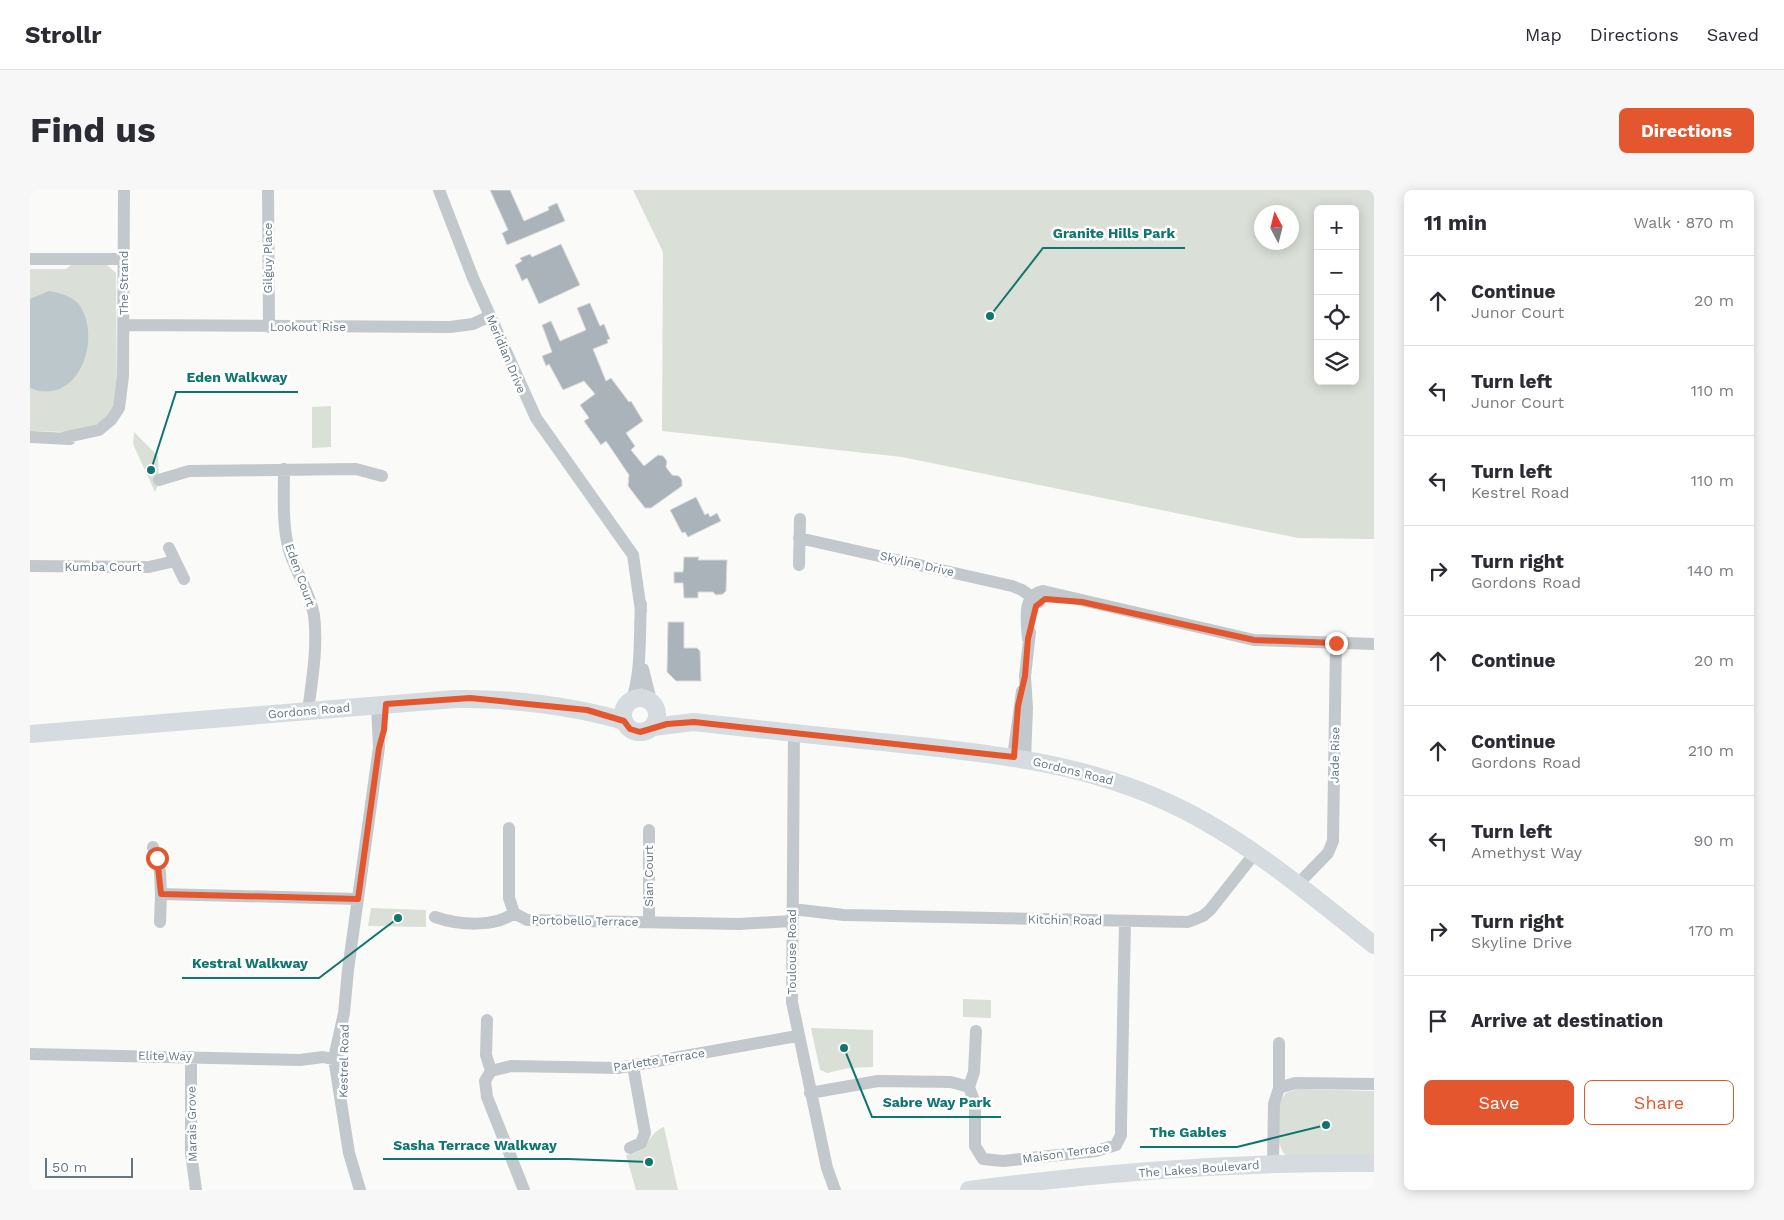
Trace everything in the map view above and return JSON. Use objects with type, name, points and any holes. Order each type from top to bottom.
[{"type":"street","name":"The Strand","points":[[30,437],[62,438],[92,432],[104,427],[118,408],[124,376],[124,190]]},
{"type":"street","name":"Gilguy Place","points":[[268,190],[269,327]]},
{"type":"street","name":"Meridian Drive","points":[[439,190],[490,316],[536,418],[554,447],[599,504],[633,555],[636,565],[641,611],[641,656],[637,684],[627,709]]},
{"type":"street","points":[[30,259],[123,259]]},
{"type":"street","name":"Lookout Rise","points":[[124,325],[450,327],[473,324],[490,316]]},
{"type":"street","points":[[159,480],[177,467],[189,471],[356,469],[382,476]]},
{"type":"street","name":"Eden Court","points":[[284,470],[287,540],[292,558],[312,605],[314,617],[314,711]]},
{"type":"street","points":[[799,564],[800,519]]},
{"type":"street","name":"Skyline Drive","points":[[800,538],[1012,586],[1035,599],[1082,602],[1254,640],[1374,644]]},
{"type":"street","points":[[169,548],[184,579]]},
{"type":"street","name":"Kumba Court","points":[[30,566],[149,567],[176,561]]},
{"type":"street","points":[[1019,758],[1028,708],[1025,676],[1028,639],[1035,599]]},
{"type":"street","name":"Jade Rise","points":[[1300,887],[1313,878],[1321,862],[1332,847],[1334,832],[1336,643]]},
{"type":"street","name":"Meridian Drive","points":[[641,656],[653,704]]},
{"type":"street","name":"Gordons Road","points":[[30,734],[470,698],[587,710],[627,709]]},
{"type":"street","points":[[641,698],[653,704],[657,717],[653,726],[640,732],[630,729],[627,709],[641,698]]},
{"type":"street","name":"Kestrel Road","points":[[360,1190],[349,1153],[336,1061],[379,748],[381,704]]},
{"type":"street","name":"Gordons Road","points":[[653,704],[694,722]]},
{"type":"street","name":"Gordons Road","points":[[653,726],[694,722],[1019,758],[1067,767],[1140,791],[1195,816],[1255,852],[1374,945]]},
{"type":"street","name":"Toulouse Road","points":[[794,733],[792,1002],[827,1168],[835,1190]]},
{"type":"street","points":[[510,828],[509,898],[514,913]]},
{"type":"street","name":"Sian Court","points":[[648,922],[649,830]]},
{"type":"street","points":[[153,848],[160,872],[160,922]]},
{"type":"street","name":"Kitchin Road","points":[[792,920],[844,915],[1188,922],[1203,916],[1255,852]]},
{"type":"street","points":[[161,894],[358,899]]},
{"type":"street","name":"Portobello Terrace","points":[[435,917],[456,922],[494,923],[504,920],[514,913],[527,920],[739,924],[792,920]]},
{"type":"street","name":"Maison Terrace","points":[[976,1031],[974,1072],[969,1087],[975,1104],[976,1150],[982,1159],[988,1161],[1096,1151],[1116,1145],[1121,1135],[1125,921]]},
{"type":"street","points":[[487,1020],[486,1055],[491,1071],[485,1081],[487,1097],[524,1190]]},
{"type":"street","name":"Parlette Terrace","points":[[491,1071],[511,1066],[608,1068],[633,1066],[798,1036]]},
{"type":"street","points":[[1273,1164],[1274,1104],[1279,1088],[1279,1043]]},
{"type":"street","name":"Elite Way","points":[[30,1054],[336,1061]]},
{"type":"street","name":"Marais Grove","points":[[191,1057],[191,1153],[196,1190]]},
{"type":"street","points":[[630,1148],[641,1143],[645,1133],[633,1066]]},
{"type":"street","points":[[810,1093],[878,1081],[951,1082],[969,1087]]},
{"type":"street","points":[[1279,1088],[1295,1083],[1374,1084]]},
{"type":"street","name":"The Lakes Boulevard","points":[[969,1190],[1026,1187],[1161,1171],[1273,1164],[1374,1163]]},
{"type":"street","name":"Toulouse Road","points":[[827,1168],[827,1190]]},
{"type":"shaded area","points":[[633,190],[1374,190],[1374,539],[1298,538],[902,457],[662,431],[663,252]]},
{"type":"shaded area","points":[[71,265],[107,265],[116,273],[117,397],[110,411],[92,427],[70,432],[30,431],[30,269],[66,269]]},
{"type":"shaded area","points":[[49,291],[66,295],[80,306],[86,320],[88,336],[87,352],[81,367],[73,379],[61,388],[47,391],[30,388],[30,299]]},
{"type":"shaded area","points":[[331,406],[331,447],[312,448],[312,407]]},
{"type":"shaded area","points":[[134,432],[158,456],[159,483],[155,492],[133,444]]},
{"type":"shaded area","points":[[371,908],[426,910],[426,927],[368,926]]},
{"type":"shaded area","points":[[963,999],[991,1000],[991,1018],[963,1017]]},
{"type":"shaded area","points":[[811,1028],[873,1030],[873,1067],[849,1068],[827,1073],[820,1070]]},
{"type":"shaded area","points":[[1297,1089],[1374,1091],[1374,1157],[1287,1156],[1280,1144],[1278,1116],[1282,1099],[1286,1093]]},
{"type":"shaded area","points":[[664,1127],[678,1190],[636,1190],[626,1155],[640,1150],[654,1133]]},
{"type":"building","points":[[490,190],[510,190],[524,221],[549,210],[548,207],[557,203],[565,221],[507,245],[502,233],[508,230]]},
{"type":"building","points":[[561,244],[580,285],[539,304],[527,278],[522,281],[515,265],[522,261],[520,258],[530,254],[532,257]]},
{"type":"building","points":[[590,303],[600,326],[604,324],[610,339],[607,340],[608,343],[593,349],[606,381],[611,378],[629,402],[631,401],[643,421],[626,433],[635,446],[631,450],[644,466],[658,455],[663,456],[667,461],[666,467],[672,475],[679,476],[682,480],[682,486],[651,508],[645,508],[628,486],[629,475],[606,441],[601,445],[584,421],[589,418],[580,405],[595,394],[584,381],[563,390],[549,364],[546,366],[542,356],[552,352],[542,325],[551,321],[560,341],[586,330],[577,308]]},
{"type":"building","points":[[696,497],[705,515],[708,513],[710,517],[717,513],[721,521],[688,537],[685,532],[682,533],[670,510]]},
{"type":"building","points":[[684,557],[699,557],[698,560],[727,560],[726,591],[723,594],[716,595],[713,592],[698,592],[698,598],[684,598],[683,583],[674,583],[674,572],[683,572]]},
{"type":"building","points":[[668,622],[684,622],[684,648],[697,648],[700,651],[701,681],[676,681],[667,672]]},
{"type":"place","name":"Granite Hills Park","points":[[990,316]]},
{"type":"place","name":"Eden Walkway","points":[[151,470]]},
{"type":"place","name":"Kestral Walkway","points":[[398,918]]},
{"type":"place","name":"Sabre Way Park","points":[[844,1048]]},
{"type":"place","name":"The Gables","points":[[1326,1125]]},
{"type":"place","name":"Sasha Terrace Walkway","points":[[649,1162]]},
{"type":"route","points":[[157,858],[161,894],[358,899],[379,748],[386,721],[386,704],[470,698],[483,699],[587,710],[624,721],[630,729],[640,732],[649,730],[653,726],[694,722],[1014,757],[1018,706],[1025,676],[1028,639],[1036,606],[1038,602],[1045,599],[1082,602],[1266,642],[1336,643]]}]
